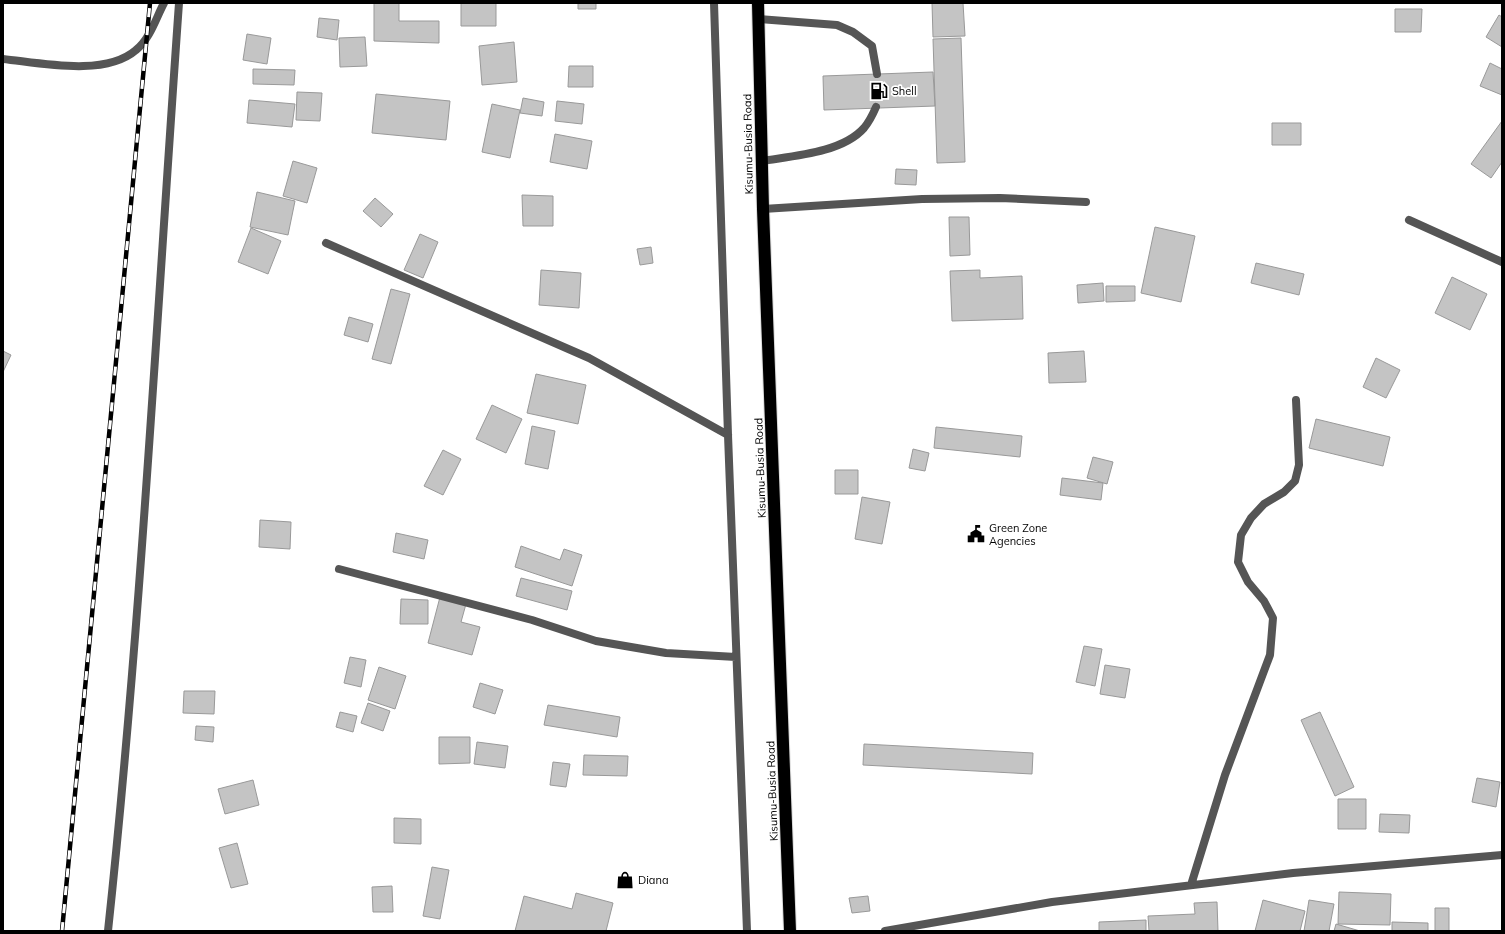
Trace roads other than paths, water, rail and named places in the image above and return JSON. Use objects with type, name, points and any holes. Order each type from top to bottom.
[{"type":"highway","name":"Kisumu-Busia Road","points":[[758,3],[763,209],[790,931]]},
{"type":"street","points":[[3,59],[59,65],[100,65],[120,61],[137,50],[147,37],[164,3]]},
{"type":"street","points":[[108,931],[120,819],[132,671],[179,3]]},
{"type":"street","points":[[714,3],[746,931]]},
{"type":"street","points":[[758,19],[837,24],[853,32],[872,46],[877,74]]},
{"type":"street","points":[[762,162],[826,150],[850,138],[863,129],[876,107]]},
{"type":"street","points":[[763,209],[922,199],[1000,198],[1086,202]]},
{"type":"street","points":[[1409,220],[1502,262]]},
{"type":"street","points":[[326,243],[589,358],[728,435]]},
{"type":"street","points":[[1191,885],[1224,775],[1270,655],[1273,618],[1264,601],[1248,582],[1238,562],[1240,542],[1241,535],[1251,518],[1264,504],[1284,492],[1295,481],[1300,458],[1296,400]]},
{"type":"street","points":[[339,569],[532,620],[596,641],[666,652],[736,657]]},
{"type":"street","points":[[885,931],[1052,902],[1293,873],[1502,855]]},
{"type":"railway","points":[[62,931],[150,3]]},
{"type":"place","name":"Shell","points":[[879,91]]},
{"type":"place","name":"Green Zone Agencies","points":[[976,534]]},
{"type":"place","name":"Diana","points":[[625,880]]}]
